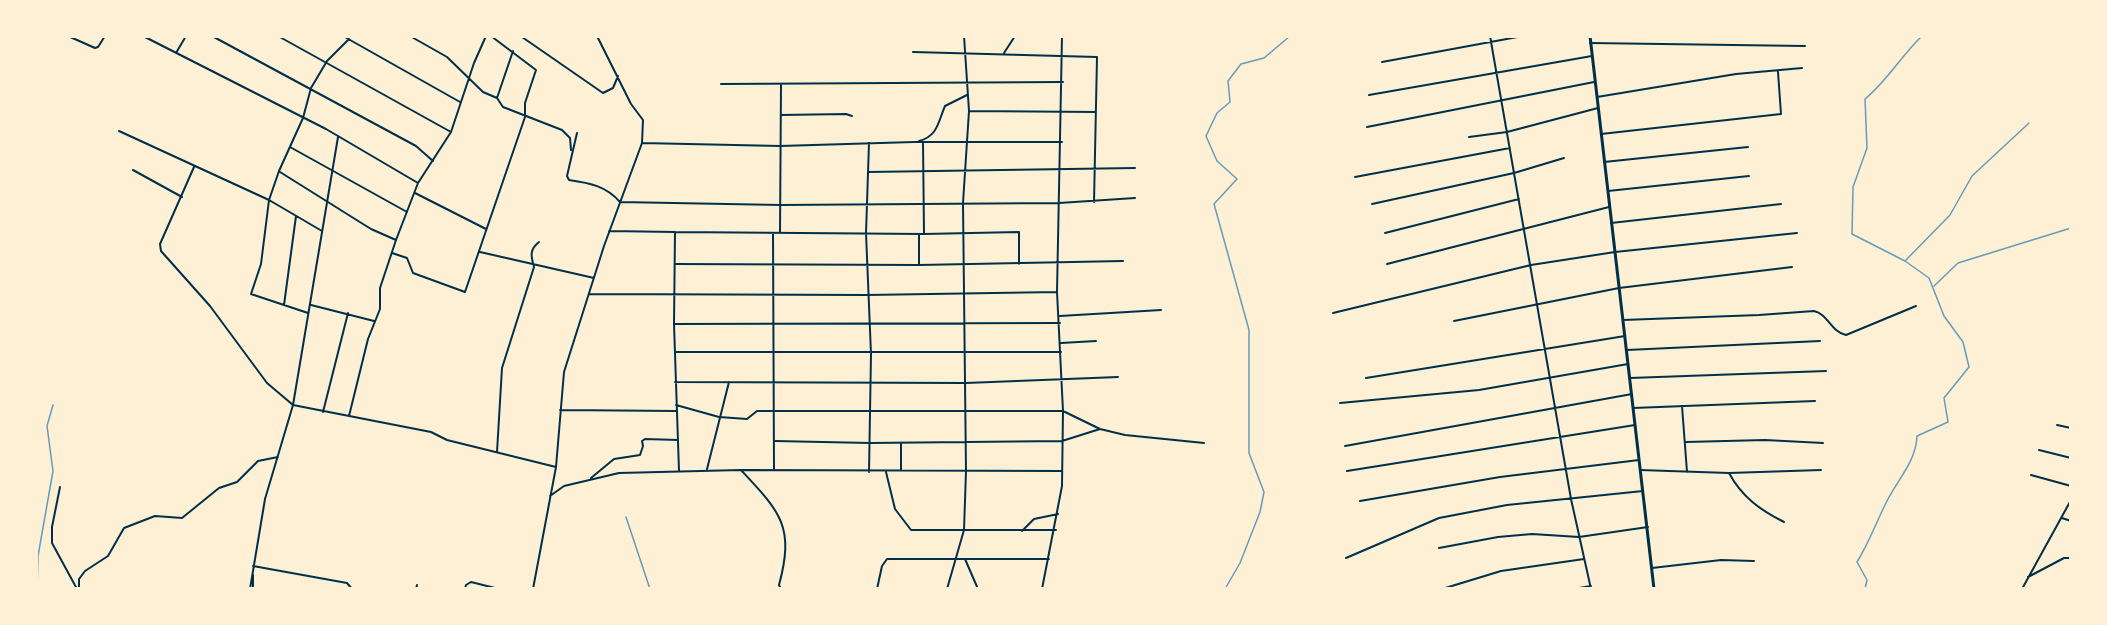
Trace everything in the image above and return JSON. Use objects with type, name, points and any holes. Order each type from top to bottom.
[{"type":"highway","points":[[1590,36],[1654,589]]},
{"type":"street","points":[[68,36],[95,48],[105,36]]},
{"type":"street","points":[[143,36],[303,118],[418,183]]},
{"type":"street","points":[[176,53],[186,36]]},
{"type":"street","points":[[212,36],[416,146],[433,161]]},
{"type":"street","points":[[278,36],[451,132]]},
{"type":"street","points":[[343,36],[460,102]]},
{"type":"street","points":[[410,36],[447,57],[485,94],[497,98],[503,107],[565,133],[570,138],[571,152]]},
{"type":"street","points":[[349,416],[380,305],[380,288],[396,240],[418,183],[451,132],[469,77],[486,36]]},
{"type":"street","points":[[392,253],[407,258],[413,273],[465,292],[525,117],[525,103],[536,70],[491,36]]},
{"type":"street","points":[[533,589],[556,467],[564,372],[609,231],[642,143],[643,120],[631,104],[597,36]]},
{"type":"street","points":[[947,589],[964,530],[966,471],[963,203],[969,111],[964,36]]},
{"type":"street","points":[[1004,53],[1015,36]]},
{"type":"street","points":[[1042,589],[1056,530],[1062,471],[1063,411],[1058,292],[1062,36]]},
{"type":"street","points":[[1490,36],[1557,407],[1571,499],[1591,587],[1573,589]]},
{"type":"street","points":[[1382,62],[1522,36]]},
{"type":"street","points":[[522,37],[603,93],[613,88],[618,76]]},
{"type":"street","points":[[309,313],[251,294],[261,264],[269,200],[279,171],[303,118],[311,88],[327,62],[349,39]]},
{"type":"street","points":[[1590,43],[1805,46]]},
{"type":"street","points":[[497,98],[513,51]]},
{"type":"street","points":[[913,52],[1063,54],[1097,57],[1094,202]]},
{"type":"street","points":[[1369,95],[1592,56]]},
{"type":"street","points":[[1597,97],[1736,74],[1778,72],[1802,68]]},
{"type":"street","points":[[1601,134],[1781,114],[1778,72]]},
{"type":"street","points":[[721,84],[1063,82]]},
{"type":"street","points":[[1367,127],[1594,82]]},
{"type":"street","points":[[780,233],[781,84]]},
{"type":"street","points":[[914,142],[934,133],[940,124],[945,106],[967,94]]},
{"type":"street","points":[[1469,137],[1507,132],[1598,108]]},
{"type":"street","points":[[969,111],[1096,112]]},
{"type":"street","points":[[780,115],[841,113],[852,116]]},
{"type":"street","points":[[120,131],[269,200],[322,231]]},
{"type":"street","points":[[577,133],[566,174],[569,180],[592,183],[612,193],[620,202],[780,205],[922,202],[1059,203],[1135,198]]},
{"type":"street","points":[[252,589],[252,572],[265,499],[293,405],[311,305],[331,167],[338,137]]},
{"type":"street","points":[[642,143],[780,146],[914,142],[1062,142]]},
{"type":"street","points":[[923,142],[924,234]]},
{"type":"street","points":[[869,143],[866,233],[871,354],[869,472]]},
{"type":"street","points":[[290,147],[331,167],[407,212]]},
{"type":"street","points":[[1604,162],[1748,147]]},
{"type":"street","points":[[1355,177],[1510,148]]},
{"type":"street","points":[[1372,204],[1514,173],[1564,158]]},
{"type":"street","points":[[194,167],[160,244],[161,251],[210,306],[267,383],[293,405],[431,432],[447,440],[556,467]]},
{"type":"street","points":[[868,172],[1136,168]]},
{"type":"street","points":[[133,170],[182,197]]},
{"type":"street","points":[[279,171],[371,229],[396,240]]},
{"type":"street","points":[[1608,191],[1749,176]]},
{"type":"street","points":[[415,193],[486,229]]},
{"type":"street","points":[[1385,233],[1519,199]]},
{"type":"street","points":[[1611,223],[1781,204]]},
{"type":"street","points":[[1387,264],[1609,207]]},
{"type":"street","points":[[284,305],[296,216]]},
{"type":"street","points":[[609,231],[918,234],[1019,232],[1019,264]]},
{"type":"street","points":[[675,232],[674,324],[679,471]]},
{"type":"street","points":[[773,233],[774,470]]},
{"type":"street","points":[[1333,313],[1531,265],[1615,252],[1797,233]]},
{"type":"street","points":[[918,234],[919,265]]},
{"type":"street","points":[[497,452],[502,368],[534,267],[530,255],[539,242]]},
{"type":"street","points":[[479,252],[534,267],[594,278]]},
{"type":"street","points":[[676,264],[867,266],[1124,261]]},
{"type":"street","points":[[1454,321],[1619,288],[1792,267]]},
{"type":"street","points":[[589,294],[675,296],[1058,292]]},
{"type":"street","points":[[311,305],[374,321]]},
{"type":"street","points":[[1623,320],[1814,311],[1823,314],[1837,332],[1846,334],[1916,306]]},
{"type":"street","points":[[1060,316],[1161,310]]},
{"type":"street","points":[[323,412],[348,313]]},
{"type":"street","points":[[674,324],[1060,323]]},
{"type":"street","points":[[1366,378],[1625,336]]},
{"type":"street","points":[[1061,343],[1096,341]]},
{"type":"street","points":[[1627,350],[1820,341]]},
{"type":"street","points":[[675,352],[772,354],[1061,352]]},
{"type":"street","points":[[1340,403],[1468,391],[1628,364]]},
{"type":"street","points":[[1630,378],[1826,371]]},
{"type":"street","points":[[675,382],[966,383],[1118,377]]},
{"type":"street","points":[[707,470],[729,381]]},
{"type":"street","points":[[1345,446],[1632,394]]},
{"type":"street","points":[[1633,408],[1815,401]]},
{"type":"street","points":[[676,405],[719,417],[747,418],[754,412],[1063,411],[1100,429],[1132,436],[1204,443]]},
{"type":"street","points":[[1682,406],[1687,472]]},
{"type":"street","points":[[560,410],[676,411]]},
{"type":"street","points":[[1347,471],[1635,425]]},
{"type":"street","points":[[2057,425],[2071,428]]},
{"type":"street","points":[[775,441],[870,443],[966,440],[1062,441],[1100,429]]},
{"type":"street","points":[[591,478],[614,459],[640,455],[642,441],[645,439],[678,440]]},
{"type":"street","points":[[1686,442],[1765,440],[1823,443]]},
{"type":"street","points":[[901,442],[901,470]]},
{"type":"street","points":[[2039,450],[2071,458]]},
{"type":"street","points":[[78,589],[79,579],[85,571],[108,556],[124,528],[154,516],[182,518],[219,488],[237,482],[258,461],[278,457]]},
{"type":"street","points":[[1360,501],[1566,468],[1639,460]]},
{"type":"street","points":[[550,496],[564,486],[606,474],[707,470],[1062,471]]},
{"type":"street","points":[[741,470],[783,522],[786,546],[779,585],[781,589]]},
{"type":"street","points":[[886,470],[895,509],[909,529],[1056,530]]},
{"type":"street","points":[[1640,470],[1729,473],[1821,470]]},
{"type":"street","points":[[1729,473],[1735,484],[1758,509],[1784,522]]},
{"type":"street","points":[[2031,475],[2071,486]]},
{"type":"street","points":[[60,487],[52,527],[52,543],[78,589]]},
{"type":"street","points":[[1346,558],[1439,518],[1496,506],[1643,492]]},
{"type":"street","points":[[2022,589],[2071,500]]},
{"type":"street","points":[[1022,531],[1034,519],[1058,514]]},
{"type":"street","points":[[2062,518],[2071,521]]},
{"type":"street","points":[[1439,548],[1498,537],[1532,534],[1579,537],[1648,527]]},
{"type":"street","points":[[2028,577],[2064,558],[2071,558]]},
{"type":"street","points":[[876,589],[883,563],[887,559],[1049,559]]},
{"type":"street","points":[[965,559],[978,589]]},
{"type":"street","points":[[1442,589],[1501,571],[1584,559]]},
{"type":"street","points":[[1652,568],[1721,560],[1754,561]]},
{"type":"street","points":[[253,566],[347,583],[352,589]]},
{"type":"street","points":[[465,589],[467,583],[471,582],[498,589]]},
{"type":"waterway","points":[[1225,589],[1240,563],[1260,512],[1264,492],[1249,453],[1249,330],[1214,204],[1237,179],[1217,161],[1206,136],[1217,113],[1230,102],[1228,81],[1241,64],[1264,58],[1290,36]]},
{"type":"waterway","points":[[1865,589],[1867,580],[1857,562],[1914,453],[1917,436],[1948,422],[1944,398],[1969,367],[1963,342],[1944,316],[1929,278],[1905,261],[1852,234],[1853,187],[1867,148],[1865,99],[1922,36]]},
{"type":"waterway","points":[[1906,260],[1950,215],[1972,176],[2029,123]]},
{"type":"waterway","points":[[1934,286],[1958,263],[2071,228]]},
{"type":"waterway","points":[[37,589],[38,556],[53,471],[47,426],[53,405]]},
{"type":"waterway","points":[[626,517],[650,589]]}]
